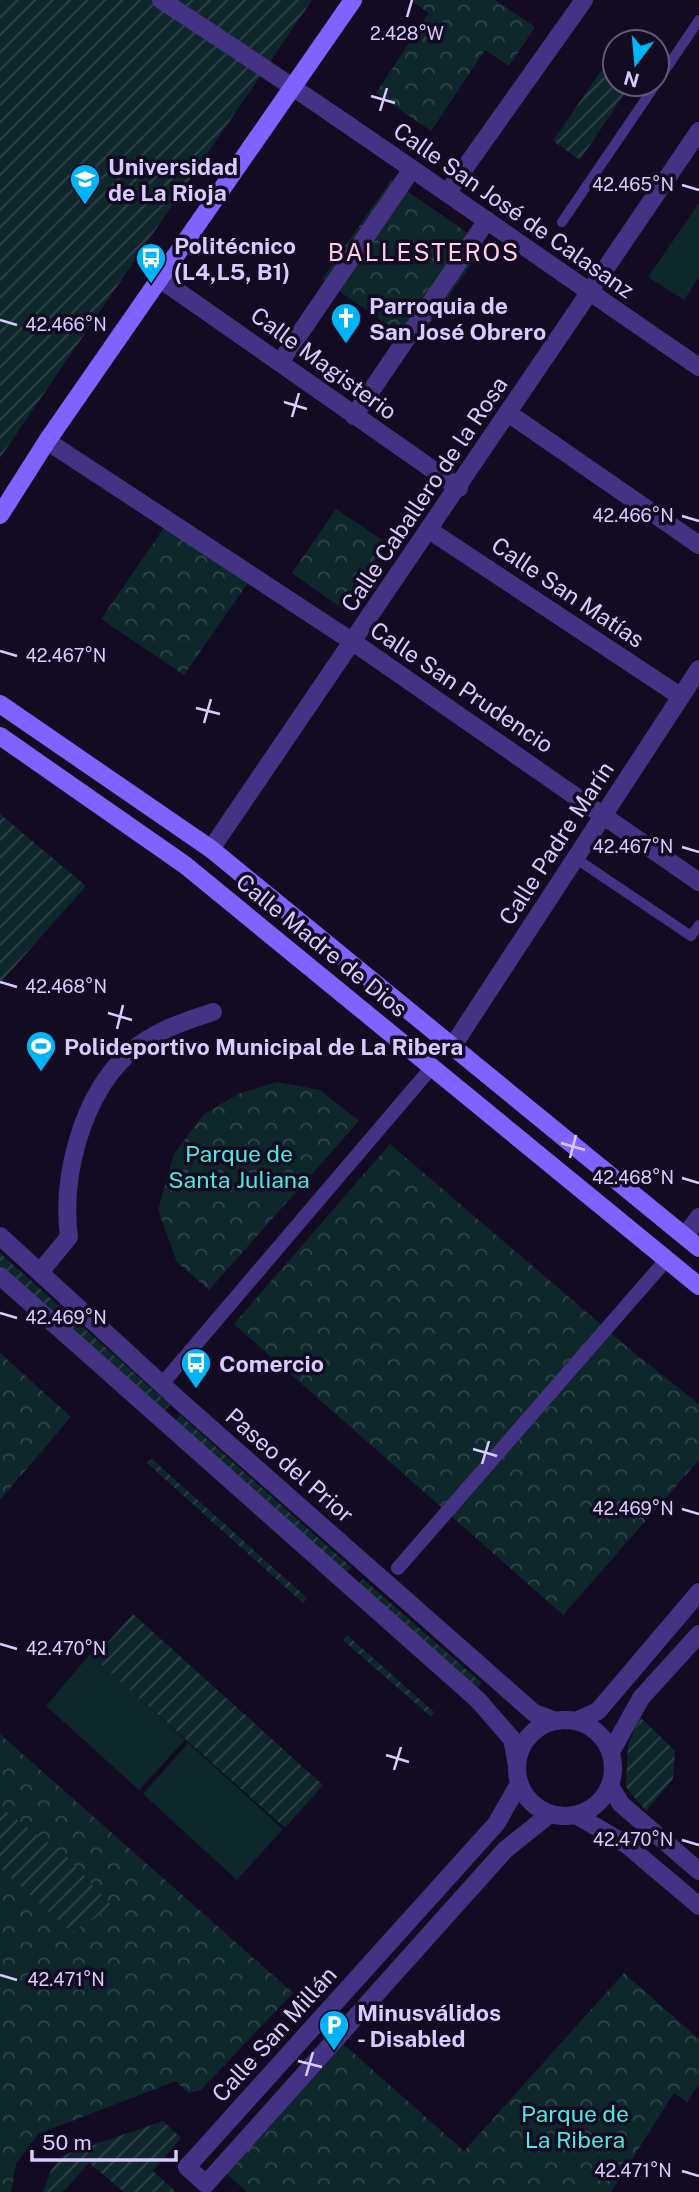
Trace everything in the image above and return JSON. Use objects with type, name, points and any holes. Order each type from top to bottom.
[{"type":"main road","points":[[0,515],[354,0]]},
{"type":"main road","points":[[28,473],[53,445],[64,421]]},
{"type":"main road","name":"Calle Madre de Dios","points":[[0,704],[211,849],[454,1044],[692,1242]]},
{"type":"main road","name":"Calle Madre de Dios","points":[[0,736],[185,865],[699,1286]]},
{"type":"street","name":"Calle San José de Calasanz","points":[[161,0],[487,220],[543,251],[590,293],[699,367]]},
{"type":"street","points":[[447,193],[584,0]]},
{"type":"street","name":"Calle Caballero de la Rosa","points":[[211,849],[699,131]]},
{"type":"street","points":[[281,361],[412,169]]},
{"type":"street","points":[[354,416],[487,220]]},
{"type":"street","name":"Calle Magisterio","points":[[160,279],[281,361],[354,416],[458,488]]},
{"type":"street","points":[[508,413],[699,545]]},
{"type":"street","name":"Calle San Prudencio","points":[[53,445],[353,642],[699,882]]},
{"type":"street","name":"Calle San Matías","points":[[429,530],[680,696]]},
{"type":"street","name":"Calle Padre Marín","points":[[454,1044],[699,669]]},
{"type":"street","points":[[40,1272],[69,1237],[66,1216],[69,1186],[80,1133],[109,1074],[128,1054],[149,1039],[173,1025],[213,1012]]},
{"type":"street","points":[[162,1384],[432,1067]]},
{"type":"street","points":[[692,1242],[699,1217]]},
{"type":"street","name":"Paseo del Prior","points":[[0,1236],[162,1384],[534,1713],[555,1721]]},
{"type":"street","points":[[398,1567],[667,1259]]},
{"type":"street","points":[[0,1276],[478,1700],[512,1739],[519,1784],[526,1797],[550,1814],[576,1815],[627,1845],[699,1906]]},
{"type":"street","points":[[517,1765],[520,1750],[529,1736],[555,1721],[576,1721],[598,1711],[699,1592]]},
{"type":"street","points":[[611,1752],[640,1698],[699,1634]]},
{"type":"street","points":[[576,1721],[597,1733],[611,1752],[613,1774],[610,1786],[596,1804],[576,1815]]},
{"type":"street","name":"Calle San Millán","points":[[519,1784],[496,1824],[187,2166],[206,2183],[505,1850],[550,1814]]},
{"type":"street","points":[[610,1786],[621,1804],[699,1871]]},
{"type":"lane","points":[[671,61],[699,20]]},
{"type":"lane","points":[[562,222],[646,98]]},
{"type":"lane","points":[[575,858],[691,936],[699,925]]},
{"type":"green space","name":"Universidad de La Rioja","points":[[0,0],[312,0],[0,458]]},
{"type":"green space","points":[[410,0],[495,0],[535,27],[509,66],[485,50],[431,131],[376,93],[429,13]]},
{"type":"green space","points":[[601,71],[601,98],[622,98],[580,160],[553,141]]},
{"type":"green space","points":[[391,180],[485,245],[415,344],[322,279]]},
{"type":"green space","points":[[699,203],[699,277],[684,300],[648,277]]},
{"type":"green space","points":[[336,509],[387,543],[343,609],[292,573]]},
{"type":"green space","points":[[168,522],[252,577],[184,675],[101,619]]},
{"type":"green space","points":[[0,814],[86,886],[0,983]]},
{"type":"green space","name":"Parque de Santa Juliana","points":[[277,1082],[320,1090],[359,1121],[209,1290],[177,1262],[158,1210],[174,1154],[204,1114],[240,1093]]},
{"type":"green space","name":"Parque de Santa Juliana","points":[[390,1144],[632,1351],[699,1404],[699,1460],[563,1615],[234,1324]]},
{"type":"green space","points":[[0,1253],[170,1405],[163,1412],[0,1266]]},
{"type":"green space","points":[[0,1353],[71,1417],[0,1500]]},
{"type":"green space","points":[[180,1415],[351,1567],[345,1574],[175,1421]]},
{"type":"green space","points":[[152,1459],[307,1598],[303,1603],[147,1463]]},
{"type":"green space","points":[[363,1579],[482,1683],[475,1690],[358,1585]]},
{"type":"green space","points":[[133,1614],[323,1785],[285,1828],[94,1658]]},
{"type":"green space","points":[[347,1635],[434,1712],[431,1717],[343,1640]]},
{"type":"green space","points":[[90,1654],[185,1740],[139,1790],[46,1706]]},
{"type":"green space","points":[[640,1717],[675,1751],[673,1779],[646,1811],[626,1787],[628,1745]]},
{"type":"green space","points":[[0,1734],[293,1993],[201,2090],[188,2093],[176,2081],[38,2134],[16,2164],[11,2192],[0,2192]]},
{"type":"green space","points":[[188,1743],[283,1829],[237,1880],[143,1794]]},
{"type":"green space","points":[[0,1807],[66,1856],[113,1907],[72,1932],[0,1868]]},
{"type":"green space","name":"Parque de La Ribera","points":[[624,1973],[699,2039],[699,2084],[687,2102],[674,2093],[611,2192],[247,2192],[220,2168],[341,2042],[464,2151]]},
{"type":"green space","points":[[163,2121],[181,2138],[153,2171],[176,2192],[124,2192],[89,2163],[63,2192],[43,2192],[51,2170],[64,2155]]},
{"type":"place","name":"Universidad de La Rioja","points":[[85,206]]},
{"type":"place","name":"Politécnico (L4,L5, B1)","points":[[151,285]]},
{"type":"place","name":"Parroquia de San José Obrero","points":[[346,345]]},
{"type":"place","name":"Polideportivo Municipal de La Ribera","points":[[41,1073]]},
{"type":"place","name":"Comercio","points":[[196,1390]]},
{"type":"place","name":"Minusválidos - Disabled","points":[[334,2052]]},
{"type":"district","name":"BALLESTEROS","points":[[424,252]]}]
